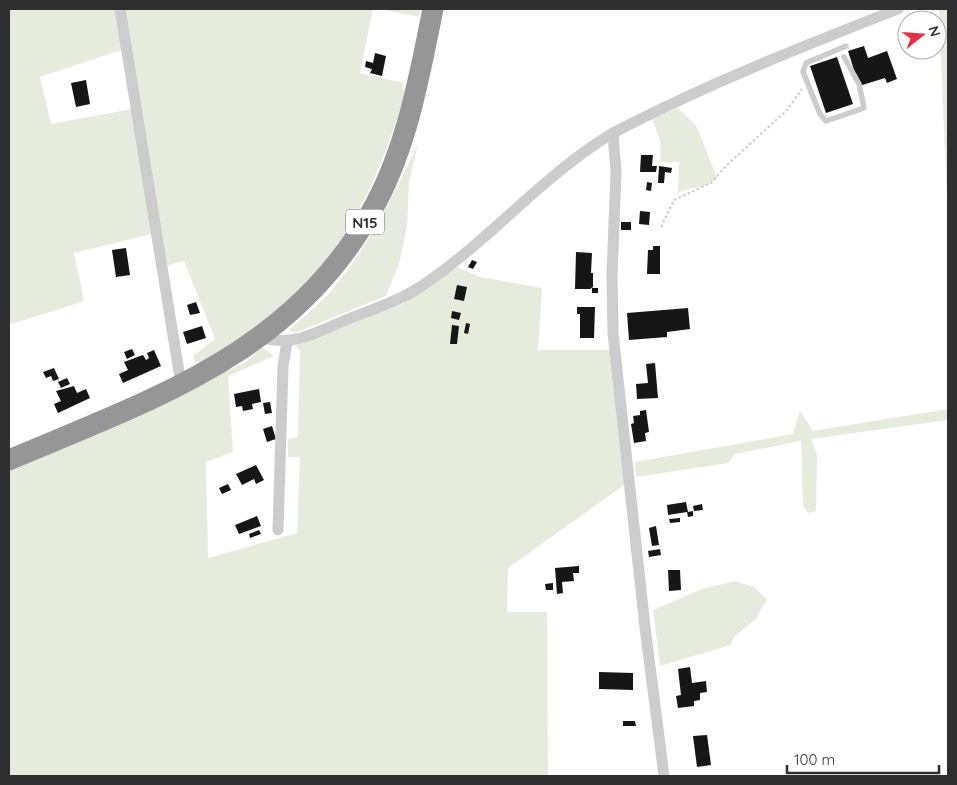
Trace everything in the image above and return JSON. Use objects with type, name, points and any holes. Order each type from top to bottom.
[{"type":"highway","name":"N15","points":[[9,460],[181,384],[231,357],[261,337],[295,310],[325,278],[353,241],[378,200],[401,144],[434,9]]},
{"type":"street","points":[[120,9],[181,384]]},
{"type":"street","points":[[261,337],[287,342],[328,328],[415,290],[452,263],[553,175],[613,133],[685,97],[822,38],[898,9]]},
{"type":"street","points":[[613,133],[616,172],[612,276],[613,333],[645,627],[664,776]]},
{"type":"street","points":[[278,530],[283,366],[287,342]]},
{"type":"lane","points":[[822,38],[831,52]]},
{"type":"lane","points":[[844,57],[858,84],[864,108],[826,120],[820,114],[803,72],[806,63],[846,46]]},
{"type":"path","points":[[660,227],[674,200],[711,183],[727,165],[787,110],[802,88],[808,86]]},
{"type":"green space","points":[[9,9],[116,9],[124,49],[40,77],[51,124],[132,109],[152,234],[74,253],[84,301],[9,325]]},
{"type":"green space","points":[[125,9],[373,9],[360,73],[404,83],[402,88],[406,91],[383,157],[370,187],[338,244],[295,296],[269,320],[245,337],[201,362],[195,362],[193,356],[215,339],[184,261],[166,266]]},
{"type":"green space","points":[[380,9],[421,9],[419,17]]},
{"type":"green space","points":[[947,9],[948,21],[948,225],[941,60],[947,60],[947,10],[939,10]]},
{"type":"green space","points":[[678,108],[697,127],[717,178],[706,185],[678,193],[679,162],[661,162],[660,141],[652,118]]},
{"type":"green space","points":[[418,144],[409,182],[407,227],[399,264],[386,296],[295,333],[289,330],[336,285],[360,252],[381,217]]},
{"type":"green space","points":[[457,267],[480,277],[542,288],[538,350],[613,350],[627,483],[508,568],[507,612],[547,612],[548,776],[9,776],[9,472],[246,362],[262,347],[274,356],[228,376],[233,452],[206,462],[208,558],[297,533],[300,457],[288,457],[288,439],[298,437],[300,351],[295,346],[402,304]]},
{"type":"green space","points":[[948,409],[948,420],[811,439],[817,455],[816,511],[808,513],[803,506],[801,441],[735,454],[728,463],[636,477],[635,462],[793,434],[800,411],[813,431]]},
{"type":"green space","points":[[735,581],[754,587],[767,599],[756,619],[734,637],[731,645],[660,666],[653,610],[702,589]]},
{"type":"building","points":[[864,46],[868,58],[887,51],[897,79],[887,83],[885,78],[859,86],[848,51]]},
{"type":"building","points":[[375,53],[386,56],[382,76],[370,73],[372,69],[365,67],[366,61],[373,63]]},
{"type":"building","points":[[837,57],[853,104],[826,113],[810,66]]},
{"type":"building","points":[[86,80],[90,104],[76,107],[71,83]]},
{"type":"building","points":[[641,155],[653,155],[652,166],[657,166],[656,172],[640,172]]},
{"type":"building","points":[[659,166],[672,168],[671,173],[665,172],[664,183],[658,183]]},
{"type":"building","points":[[647,182],[652,183],[651,191],[646,190]]},
{"type":"building","points":[[640,211],[650,212],[649,225],[639,224]]},
{"type":"building","points":[[621,222],[631,222],[631,230],[621,230]]},
{"type":"building","points":[[653,246],[660,246],[660,274],[647,274],[648,250],[653,250]]},
{"type":"building","points":[[126,248],[130,275],[116,277],[112,250]]},
{"type":"building","points":[[576,252],[592,253],[591,273],[593,273],[593,287],[590,289],[575,289]]},
{"type":"building","points":[[472,260],[477,262],[473,269],[468,267]]},
{"type":"building","points":[[457,285],[467,287],[464,301],[454,299]]},
{"type":"building","points":[[592,288],[598,288],[598,293],[592,293]]},
{"type":"building","points":[[196,302],[200,313],[190,315],[187,305]]},
{"type":"building","points":[[577,307],[595,307],[594,338],[580,338],[580,314],[577,314]]},
{"type":"building","points":[[688,308],[690,329],[667,332],[667,337],[629,340],[627,313]]},
{"type":"building","points":[[452,311],[461,313],[459,320],[451,318]]},
{"type":"building","points":[[466,323],[470,324],[468,334],[464,333]]},
{"type":"building","points":[[452,325],[459,326],[457,344],[450,344]]},
{"type":"building","points":[[202,326],[206,338],[187,344],[183,332]]},
{"type":"building","points":[[132,349],[135,355],[127,359],[124,352]]},
{"type":"building","points":[[154,350],[161,366],[123,383],[119,374],[128,370],[124,362],[143,355],[146,360],[149,358],[147,353]]},
{"type":"building","points":[[655,363],[658,398],[637,399],[636,384],[648,383],[646,364]]},
{"type":"building","points":[[54,368],[59,379],[53,381],[51,376],[46,378],[43,372]]},
{"type":"building","points":[[67,378],[70,384],[61,388],[58,382]]},
{"type":"building","points":[[74,386],[77,393],[86,389],[90,398],[58,413],[54,404],[61,401],[56,391]]},
{"type":"building","points":[[259,389],[261,402],[252,404],[253,409],[243,411],[242,406],[236,407],[234,394]]},
{"type":"building","points":[[270,402],[272,413],[265,414],[263,403]]},
{"type":"building","points":[[646,410],[649,432],[645,433],[646,441],[634,443],[631,424],[634,423],[633,416],[640,415],[640,411]]},
{"type":"building","points":[[272,426],[276,439],[267,442],[263,429]]},
{"type":"building","points":[[256,465],[264,480],[256,484],[254,479],[242,485],[236,474]]},
{"type":"building","points":[[228,484],[231,490],[222,494],[219,488]]},
{"type":"building","points":[[686,502],[688,512],[693,511],[693,516],[688,517],[687,512],[668,515],[667,505]]},
{"type":"building","points":[[702,504],[703,510],[694,511],[693,506]]},
{"type":"building","points":[[257,516],[261,526],[239,534],[235,525]]},
{"type":"building","points":[[680,518],[680,522],[670,523],[669,519]]},
{"type":"building","points":[[656,526],[659,545],[652,546],[649,528]]},
{"type":"building","points":[[259,530],[261,534],[250,538],[249,534]]},
{"type":"building","points":[[660,549],[661,555],[649,557],[648,551]]},
{"type":"building","points":[[579,566],[579,573],[573,573],[574,581],[562,582],[563,593],[557,594],[555,568]]},
{"type":"building","points":[[668,570],[680,570],[681,590],[669,591]]},
{"type":"building","points":[[553,583],[553,590],[546,590],[545,584]]},
{"type":"building","points":[[690,667],[692,683],[706,681],[707,692],[700,693],[700,700],[694,701],[694,706],[678,708],[676,696],[681,695],[678,669]]},
{"type":"building","points":[[599,672],[633,673],[633,690],[599,689]]},
{"type":"building","points":[[623,721],[635,721],[636,726],[623,726]]},
{"type":"building","points":[[707,735],[711,765],[697,767],[693,736]]}]
